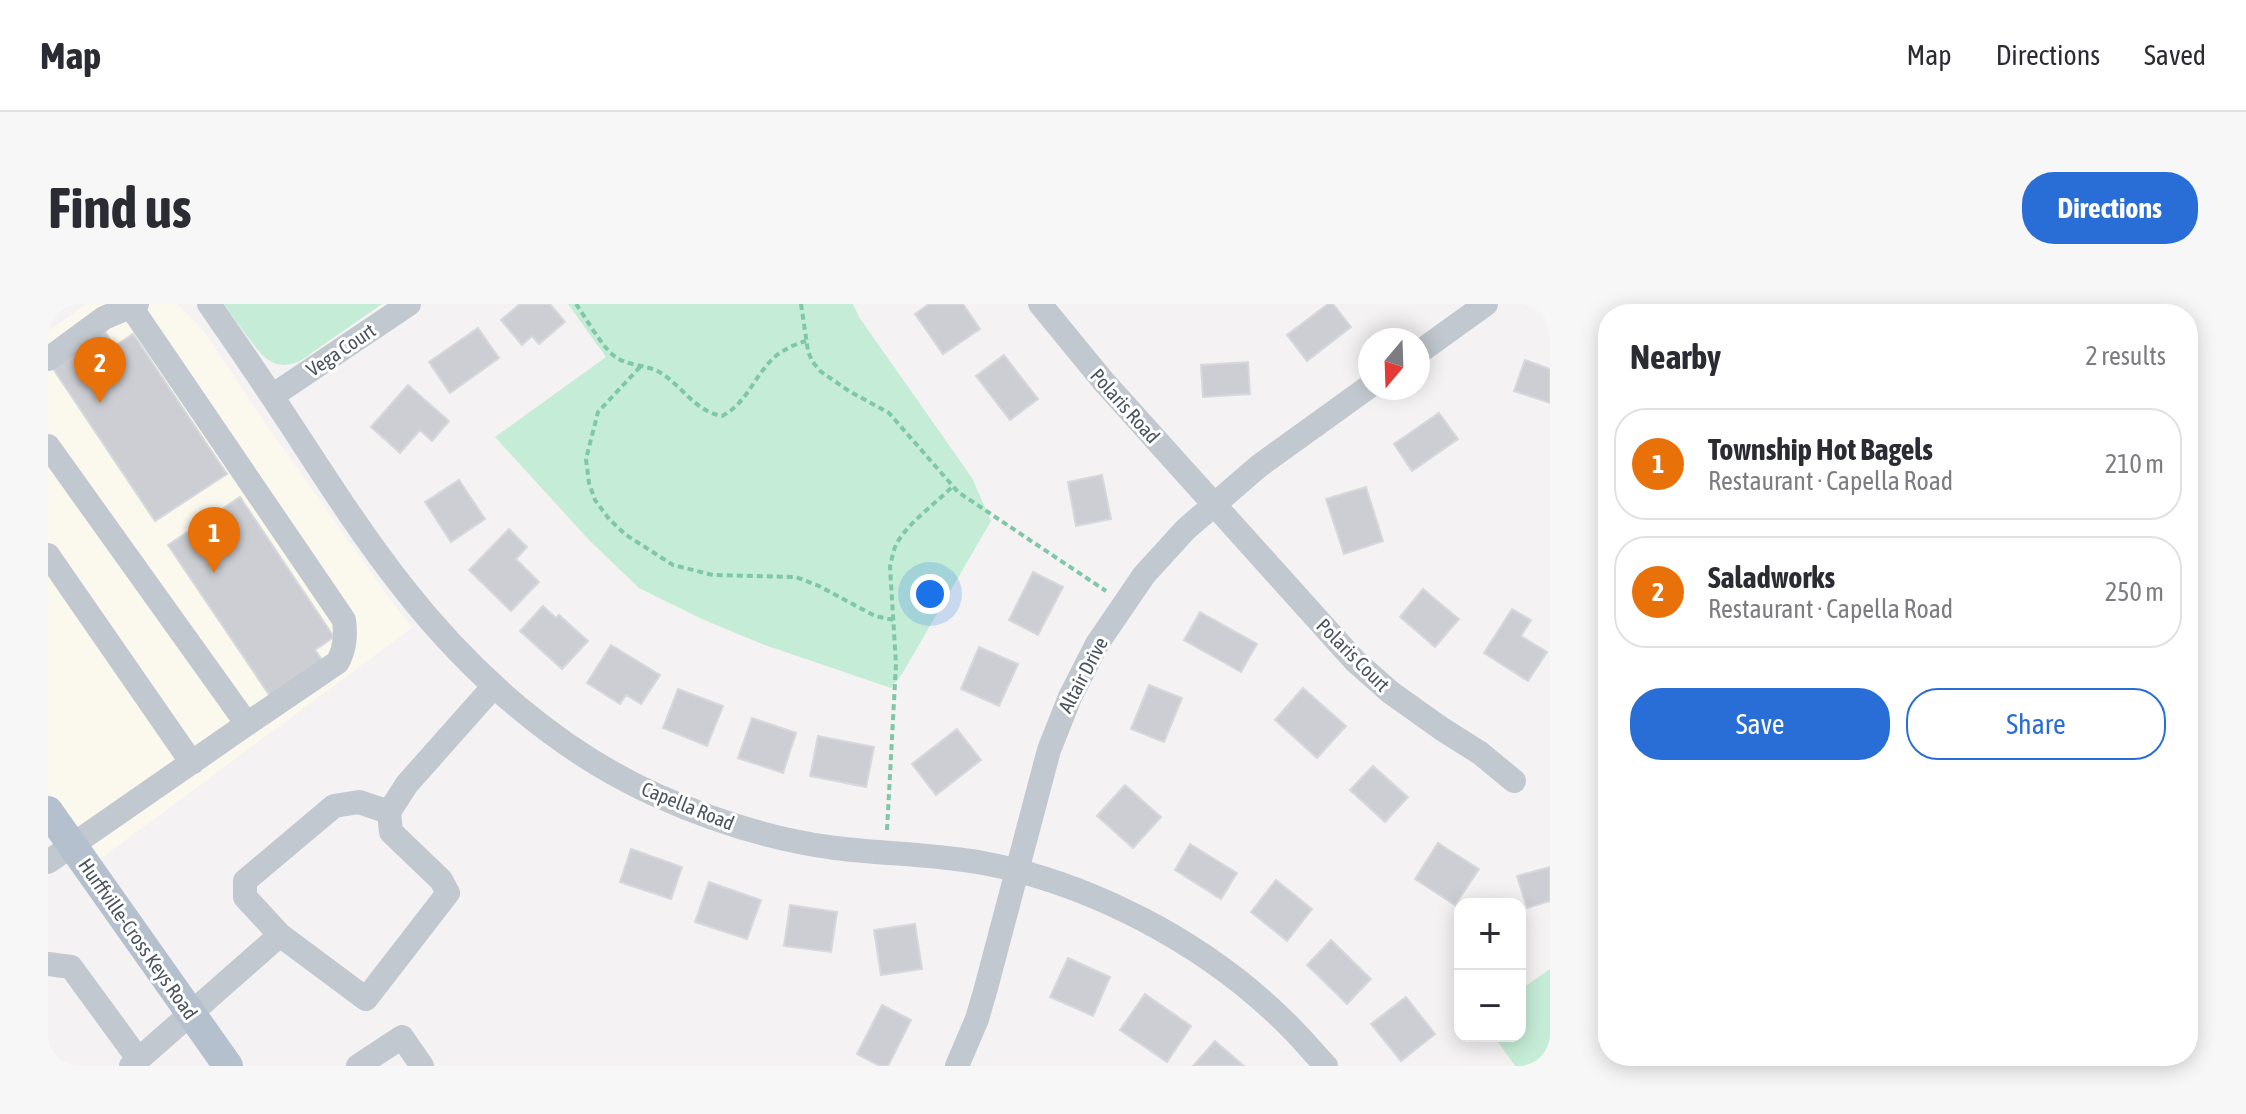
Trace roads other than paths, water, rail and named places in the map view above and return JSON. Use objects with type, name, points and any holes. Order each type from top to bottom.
[{"type":"main road","name":"Hurffville-Cross Keys Road","points":[[48,811],[60,854],[191,1013],[228,1066]]},
{"type":"street","name":"Capella Road","points":[[209,304],[399,583],[430,621],[494,686],[539,724],[580,752],[656,795],[746,829],[836,848],[983,863],[1057,882],[1094,897],[1186,944],[1262,1000],[1326,1066]]},
{"type":"street","name":"Vega Court","points":[[272,396],[409,304]]},
{"type":"street","name":"Polaris Road","points":[[1040,304],[1085,361],[1213,505]]},
{"type":"street","points":[[1430,344],[1486,304]]},
{"type":"street","points":[[48,359],[104,318],[134,305],[344,620],[346,634],[338,662],[60,854]]},
{"type":"street","name":"Altair Drive","points":[[957,1066],[977,1019],[1042,774],[1058,724],[1083,668],[1144,575],[1165,552],[1259,466],[1358,395]]},
{"type":"street","points":[[48,446],[247,724]]},
{"type":"street","name":"Polaris Court","points":[[1213,505],[1355,661],[1390,692],[1480,753],[1514,781]]},
{"type":"street","points":[[48,555],[192,763]]},
{"type":"street","points":[[389,812],[359,802],[334,806],[245,881],[245,897],[280,935],[366,999],[448,893],[441,880],[391,832],[389,812],[407,784],[494,686]]},
{"type":"street","points":[[48,964],[71,967],[135,1063],[280,935]]},
{"type":"street","points":[[358,1066],[402,1037],[422,1066]]},
{"type":"place","name":"Saladworks","points":[[100,403]]},
{"type":"place","name":"Township Hot Bagels","points":[[214,573]]}]
